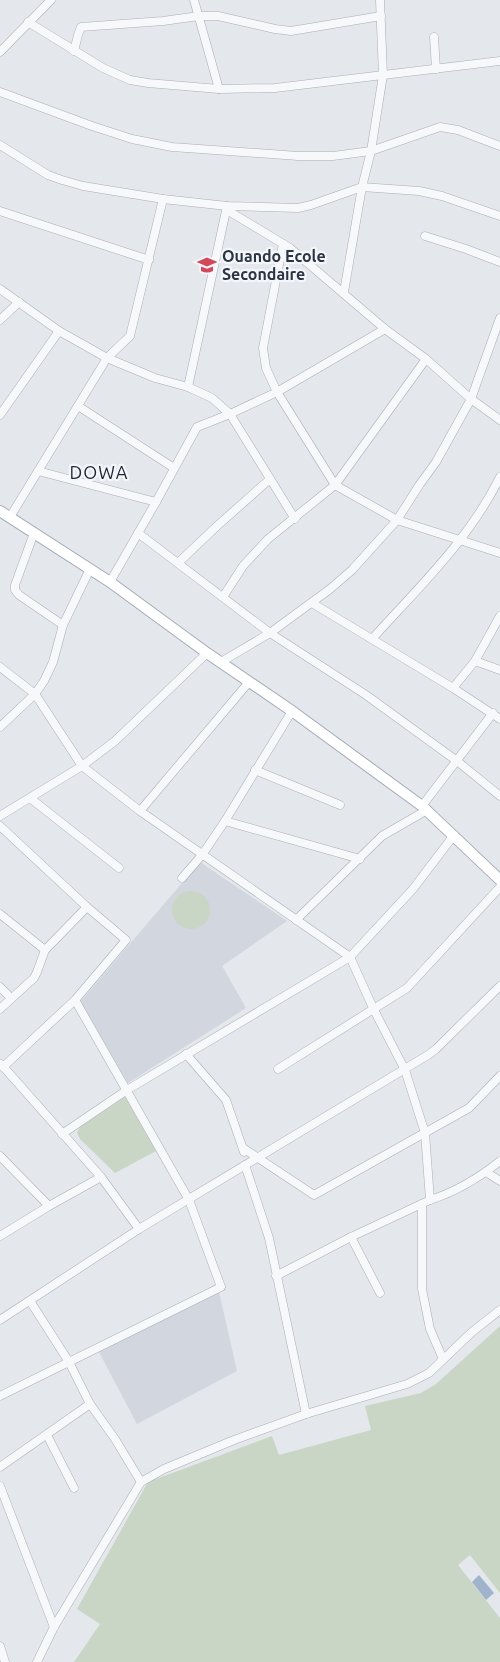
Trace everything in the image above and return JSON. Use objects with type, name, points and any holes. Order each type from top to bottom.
[{"type":"main road","points":[[0,512],[110,582],[425,808],[500,880]]},
{"type":"street","points":[[0,52],[50,0]]},
{"type":"street","points":[[194,0],[219,89]]},
{"type":"street","points":[[344,292],[362,187],[372,151],[383,75],[380,0]]},
{"type":"street","points":[[74,51],[81,27],[163,21],[199,16],[218,16],[275,30],[291,31],[380,16]]},
{"type":"street","points":[[28,22],[103,68],[130,80],[219,89],[275,88],[500,61]]},
{"type":"street","points":[[434,37],[436,69]]},
{"type":"street","points":[[0,92],[132,139],[172,147],[298,156],[333,156],[372,151],[440,127],[458,130],[500,146]]},
{"type":"street","points":[[0,145],[48,175],[62,180],[83,186],[163,199],[227,208],[282,209],[311,205],[362,187],[420,191],[442,196],[500,216]]},
{"type":"street","points":[[10,517],[107,358],[130,336],[163,199]]},
{"type":"street","points":[[227,208],[283,244],[344,292],[385,329],[426,359],[471,399],[500,420]]},
{"type":"street","points":[[188,387],[227,208]]},
{"type":"street","points":[[0,212],[149,260]]},
{"type":"street","points":[[425,236],[500,262]]},
{"type":"street","points":[[283,244],[263,348],[266,368],[277,392],[335,485],[397,520],[500,553]]},
{"type":"street","points":[[0,289],[59,331],[107,358],[146,375],[188,387],[212,398],[230,414],[295,519]]},
{"type":"street","points":[[0,320],[19,302]]},
{"type":"street","points":[[221,662],[270,633],[352,570],[397,520],[436,462],[471,399],[500,318]]},
{"type":"street","points":[[110,582],[197,427],[277,392],[385,329]]},
{"type":"street","points":[[0,415],[59,331]]},
{"type":"street","points":[[223,597],[243,566],[268,539],[335,485],[426,359]]},
{"type":"street","points":[[0,399],[9,402]]},
{"type":"street","points":[[78,406],[174,468]]},
{"type":"street","points":[[38,471],[156,502]]},
{"type":"street","points":[[372,639],[462,540],[489,500],[500,477]]},
{"type":"street","points":[[178,563],[216,526],[270,479]]},
{"type":"street","points":[[34,533],[15,584],[15,590],[18,595],[63,624]]},
{"type":"street","points":[[138,533],[270,633],[366,695],[457,760],[500,796]]},
{"type":"street","points":[[0,727],[35,694],[44,681],[53,662],[63,624],[90,569]]},
{"type":"street","points":[[312,602],[500,719]]},
{"type":"street","points":[[453,688],[475,661],[500,616]]},
{"type":"street","points":[[0,816],[82,766],[115,741],[207,653]]},
{"type":"street","points":[[475,661],[500,670]]},
{"type":"street","points":[[0,668],[35,694],[82,766],[140,811],[350,957],[374,1010],[405,1070],[425,1134],[430,1200]]},
{"type":"street","points":[[140,811],[249,682]]},
{"type":"street","points":[[182,878],[202,854],[225,821],[292,712]]},
{"type":"street","points":[[296,920],[382,836],[425,808],[457,760],[493,713]]},
{"type":"street","points":[[255,770],[340,805]]},
{"type":"street","points":[[30,798],[119,868]]},
{"type":"street","points":[[225,821],[360,858]]},
{"type":"street","points":[[0,826],[87,907],[126,940],[75,1000],[2,1065],[101,1177],[139,1229]]},
{"type":"street","points":[[62,1134],[127,1090],[350,957],[413,889],[454,835]]},
{"type":"street","points":[[278,1069],[407,988],[500,887]]},
{"type":"street","points":[[0,1009],[34,978],[45,950],[87,907]]},
{"type":"street","points":[[0,914],[45,950]]},
{"type":"street","points":[[0,1320],[139,1229],[405,1070],[436,1049],[500,986]]},
{"type":"street","points":[[0,987],[11,998]]},
{"type":"street","points":[[0,1396],[221,1287],[189,1200],[75,1000]]},
{"type":"street","points":[[186,1054],[226,1100],[268,1238],[306,1414]]},
{"type":"street","points":[[242,1148],[314,1195],[469,1108],[500,1076]]},
{"type":"street","points":[[0,1156],[49,1206]]},
{"type":"street","points":[[276,1276],[351,1237],[443,1195],[486,1172],[500,1161]]},
{"type":"street","points":[[486,1172],[500,1181]]},
{"type":"street","points":[[0,1236],[101,1177]]},
{"type":"street","points":[[422,1204],[422,1289],[430,1329],[443,1359]]},
{"type":"street","points":[[351,1237],[380,1293]]},
{"type":"street","points":[[30,1301],[69,1362],[90,1404],[115,1439],[141,1482]]},
{"type":"street","points":[[37,1662],[54,1627],[87,1575],[141,1482],[164,1469],[234,1440],[306,1414],[407,1384],[429,1373],[472,1332],[500,1310]]},
{"type":"street","points":[[0,1467],[90,1404]]},
{"type":"street","points":[[47,1435],[74,1488]]},
{"type":"street","points":[[0,1486],[54,1627]]},
{"type":"street","points":[[0,1646],[5,1662]]},
{"type":"shaded area","points":[[200,862],[287,921],[222,966],[246,1008],[128,1083],[80,1002]]},
{"type":"shaded area","points":[[219,1292],[237,1371],[137,1424],[99,1352]]},
{"type":"green space","points":[[191,891],[205,896],[210,910],[205,924],[191,929],[177,924],[172,910],[177,896]]},
{"type":"green space","points":[[125,1097],[156,1151],[115,1173],[80,1139],[77,1133],[80,1127]]},
{"type":"green space","points":[[500,1326],[500,1593],[470,1555],[458,1565],[500,1618],[500,1662],[74,1662],[100,1624],[77,1609],[148,1482],[272,1436],[279,1455],[371,1430],[365,1406],[421,1393],[436,1384]]},
{"type":"water","points":[[479,1575],[494,1593],[486,1600],[472,1582]]},
{"type":"place","name":"Ouando Ecole Secondaire","points":[[207,265]]},
{"type":"district","name":"DOWA","points":[[99,473]]}]
